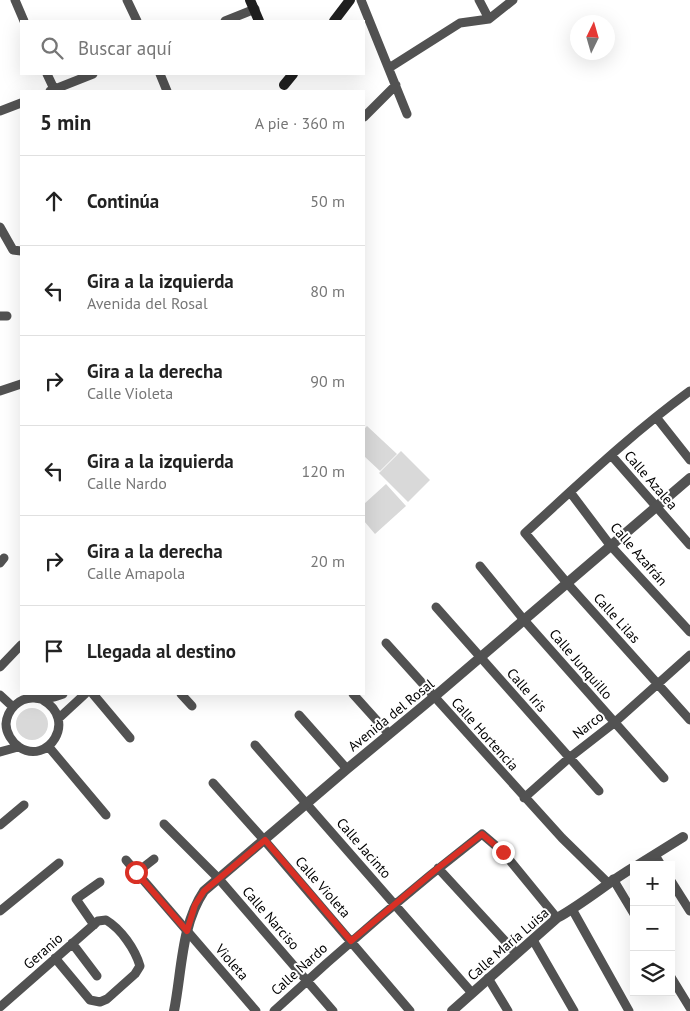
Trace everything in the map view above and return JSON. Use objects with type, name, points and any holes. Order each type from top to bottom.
[{"type":"main road","points":[[335,20],[350,0]]},
{"type":"main road","points":[[252,5],[259,20]]},
{"type":"main road","points":[[279,75],[283,89]]},
{"type":"main road","points":[[283,89],[292,75]]},
{"type":"street","points":[[15,0],[24,20]]},
{"type":"street","points":[[127,0],[137,20]]},
{"type":"street","points":[[361,0],[407,114]]},
{"type":"street","points":[[479,0],[489,19]]},
{"type":"street","points":[[389,68],[460,23],[489,19],[513,0]]},
{"type":"street","points":[[227,20],[252,5]]},
{"type":"street","points":[[47,75],[53,90]]},
{"type":"street","points":[[55,90],[92,75]]},
{"type":"street","points":[[160,75],[168,90]]},
{"type":"street","points":[[365,116],[396,85]]},
{"type":"street","points":[[0,111],[20,102]]},
{"type":"street","points":[[0,226],[17,250]]},
{"type":"street","points":[[0,391],[20,384]]},
{"type":"street","points":[[570,492],[656,417],[690,391]]},
{"type":"street","points":[[656,417],[690,460]]},
{"type":"street","name":"Calle Azalea","points":[[611,455],[690,545]]},
{"type":"street","name":"Avenida del Rosal","points":[[176,1010],[187,931],[195,905],[204,891],[388,734],[481,658],[610,544],[690,478]]},
{"type":"street","name":"Calle Lilas","points":[[570,492],[526,533],[567,583],[658,682],[690,720]]},
{"type":"street","name":"Calle Azafrán","points":[[570,492],[610,544],[690,632]]},
{"type":"street","name":"Calle Junquillo","points":[[480,566],[524,620],[664,778]]},
{"type":"street","name":"Calle Iris","points":[[436,607],[599,791]]},
{"type":"street","name":"Calle Hortencia","points":[[386,643],[524,798]]},
{"type":"street","points":[[0,667],[20,646]]},
{"type":"street","name":"Narco","points":[[524,798],[690,655]]},
{"type":"street","points":[[0,695],[13,707]]},
{"type":"street","points":[[43,700],[60,695]]},
{"type":"street","points":[[59,718],[84,695]]},
{"type":"street","points":[[94,695],[130,738]]},
{"type":"street","points":[[182,695],[192,706]]},
{"type":"street","points":[[354,695],[388,734]]},
{"type":"street","points":[[0,724],[13,707],[22,700],[32,698],[43,700],[50,704],[59,718],[58,734],[48,746],[33,751],[18,746],[10,738],[6,726],[8,716]]},
{"type":"street","points":[[299,715],[347,769]]},
{"type":"street","name":"Calle Jacinto","points":[[255,745],[472,993]]},
{"type":"street","points":[[0,752],[18,746]]},
{"type":"street","points":[[48,746],[106,815]]},
{"type":"street","name":"Calle Violeta","points":[[213,783],[265,840],[410,1011]]},
{"type":"street","points":[[524,798],[562,838],[610,881],[630,908]]},
{"type":"street","points":[[0,825],[24,805]]},
{"type":"street","name":"Calle Narciso","points":[[164,824],[219,879],[333,1011]]},
{"type":"street","name":"Calle Nardo","points":[[274,1011],[351,941],[438,868],[482,834],[503,852],[557,918]]},
{"type":"street","points":[[645,861],[683,837]]},
{"type":"street","points":[[655,855],[659,861]]},
{"type":"street","points":[[136,872],[154,858]]},
{"type":"street","name":"Violeta","points":[[126,860],[256,1011]]},
{"type":"street","points":[[0,911],[59,863]]},
{"type":"street","points":[[438,868],[516,953]]},
{"type":"street","name":"Calle María Luisa","points":[[459,1009],[488,978],[557,918],[630,869]]},
{"type":"street","points":[[94,925],[76,899],[100,882]]},
{"type":"street","points":[[675,887],[690,911]]},
{"type":"street","points":[[572,909],[630,1011]]},
{"type":"street","name":"Geranio","points":[[0,1007],[55,958],[72,943],[98,921],[106,920],[112,924],[136,954],[140,966],[107,999],[100,1002],[90,1000],[55,958]]},
{"type":"street","points":[[533,940],[574,1011]]},
{"type":"street","points":[[72,943],[97,976]]},
{"type":"street","points":[[488,978],[508,1011]]},
{"type":"street","points":[[675,984],[690,1008]]},
{"type":"shaded area","points":[[367,426],[397,454],[380,471],[365,457],[365,428]]},
{"type":"shaded area","points":[[401,451],[430,480],[408,502],[379,473]]},
{"type":"shaded area","points":[[386,484],[406,506],[375,534],[365,522],[365,503]]},
{"type":"shaded area","points":[[32,708],[38,709],[43,713],[47,718],[47,730],[43,735],[38,739],[32,740],[26,739],[21,735],[17,730],[16,724],[17,718],[21,713],[26,709]]},
{"type":"route","points":[[136,872],[187,931],[195,905],[204,891],[265,840],[351,941],[438,868],[482,834],[503,852]]}]
